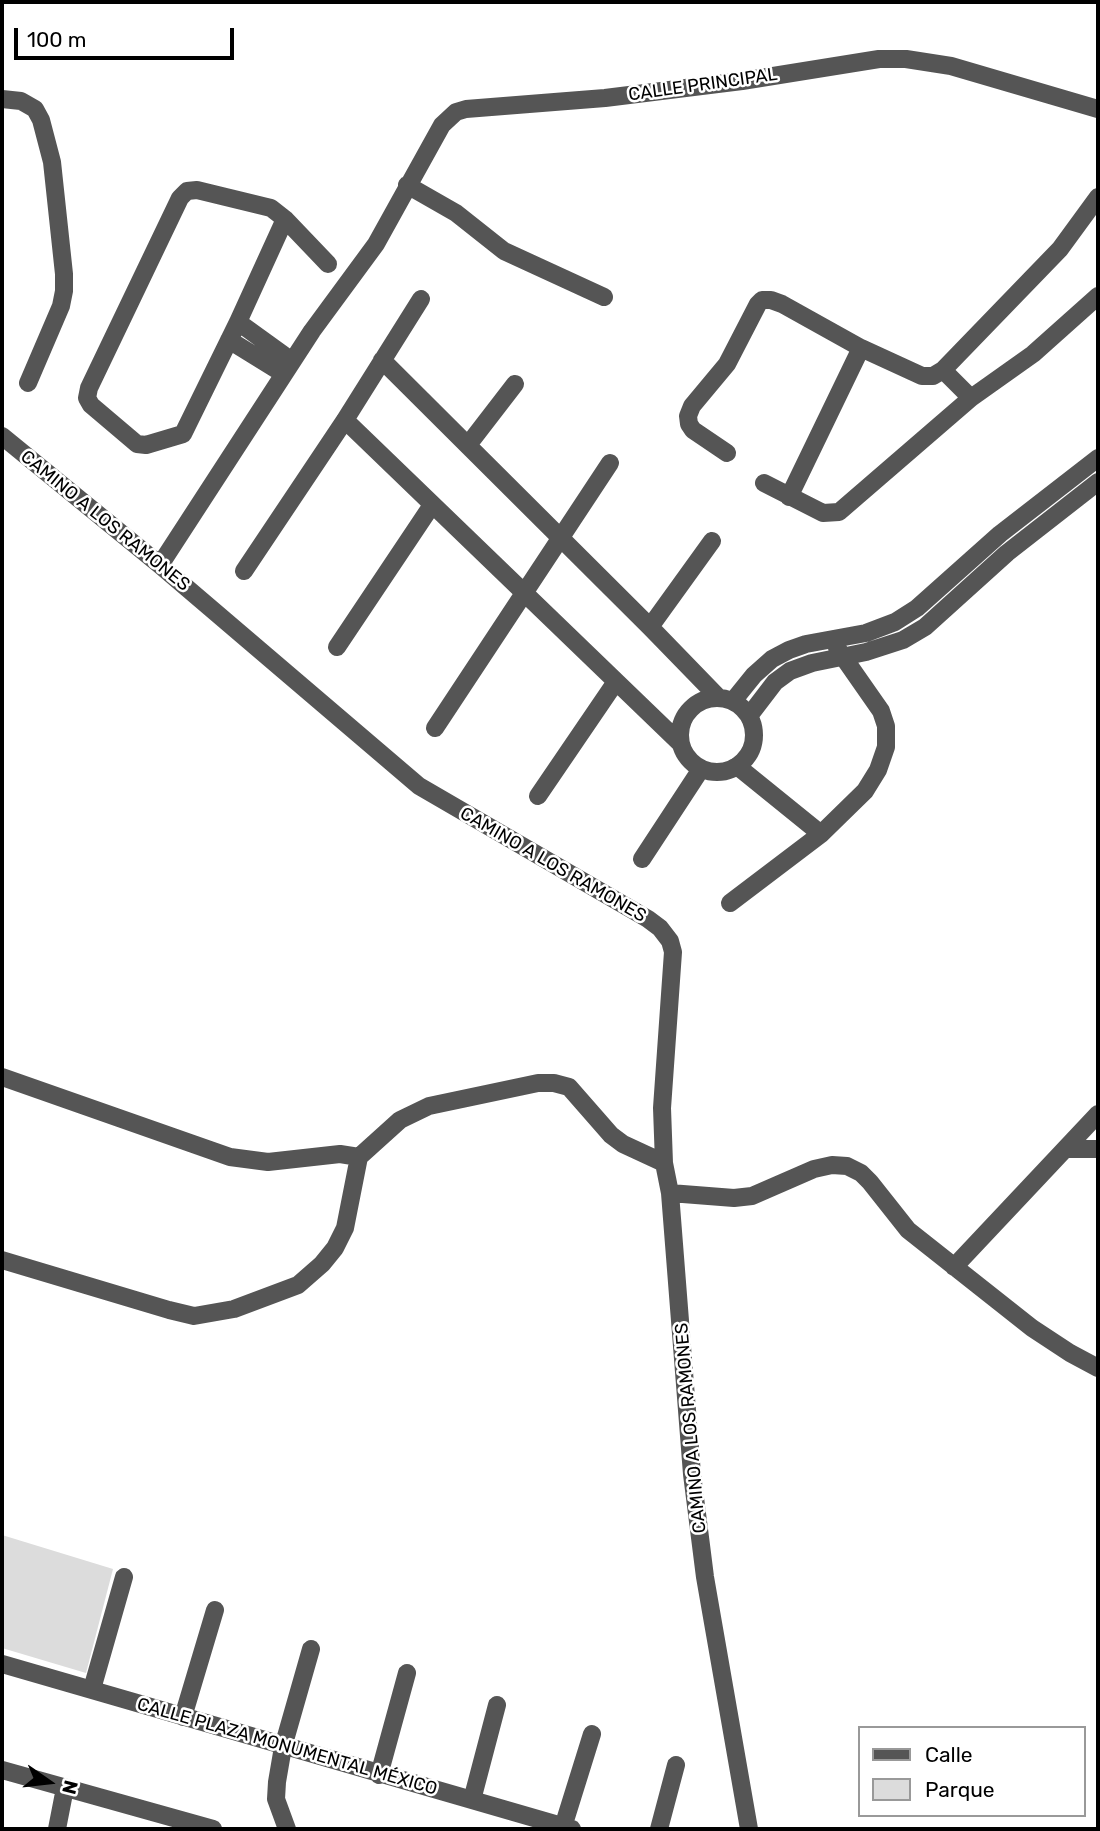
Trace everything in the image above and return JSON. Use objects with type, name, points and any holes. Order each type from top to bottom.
[{"type":"street","name":"CALLE PRINCIPAL","points":[[160,565],[288,367],[376,244],[442,125],[456,112],[605,98],[742,81],[860,61],[906,60],[951,66],[1098,109]]},
{"type":"street","points":[[2,99],[21,102],[35,109],[41,120],[52,162],[64,274],[61,306],[27,383]]},
{"type":"street","points":[[407,185],[457,213],[504,251],[604,297]]},
{"type":"street","points":[[285,219],[183,434],[146,445],[137,444],[91,405],[87,398],[89,388],[180,198],[187,191],[197,190],[271,208],[285,219],[328,264]]},
{"type":"street","points":[[727,453],[693,430],[688,416],[692,406],[727,364],[762,300],[782,304],[861,348],[922,376],[933,376],[943,370],[1060,249],[1098,197]]},
{"type":"street","points":[[764,483],[824,513],[839,512],[971,398],[1033,354],[1098,296]]},
{"type":"street","points":[[244,571],[345,420],[421,299]]},
{"type":"street","points":[[238,322],[288,367]]},
{"type":"street","points":[[229,341],[288,367]]},
{"type":"street","points":[[789,497],[861,348]]},
{"type":"street","points":[[382,360],[650,627],[725,699],[749,716],[754,729],[753,743],[747,756],[737,766],[713,772],[701,769],[688,759],[681,744],[680,727],[688,712],[701,701],[725,699],[772,659],[806,644],[866,633],[895,622],[917,608],[1000,534],[1098,458]]},
{"type":"street","points":[[943,370],[971,398]]},
{"type":"street","points":[[467,446],[515,384]]},
{"type":"street","points":[[345,420],[681,744]]},
{"type":"street","name":"CAMINO A LOS RAMONES","points":[[2,436],[160,565],[419,786],[660,928],[670,941],[673,952],[663,1108],[664,1163],[670,1193],[692,1474],[705,1577],[749,1829]]},
{"type":"street","points":[[435,727],[610,463]]},
{"type":"street","points":[[749,716],[775,682],[790,671],[902,640],[925,626],[1007,553],[1098,482]]},
{"type":"street","points":[[337,647],[432,505]]},
{"type":"street","points":[[1035,506],[1048,522]]},
{"type":"street","points":[[650,627],[712,541]]},
{"type":"street","points":[[730,903],[821,834],[866,791],[878,770],[886,747],[886,726],[881,711],[831,639]]},
{"type":"street","points":[[538,796],[615,683]]},
{"type":"street","points":[[737,766],[821,834]]},
{"type":"street","points":[[642,859],[701,769]]},
{"type":"street","points":[[2,1077],[230,1157],[268,1162],[340,1154],[359,1157]]},
{"type":"street","points":[[2,1260],[194,1316],[234,1309],[298,1285],[316,1270],[335,1248],[345,1228],[359,1157],[400,1120],[429,1106],[538,1083],[562,1084],[575,1092],[611,1135],[664,1163]]},
{"type":"street","points":[[954,1266],[1098,1114]]},
{"type":"street","points":[[1066,1149],[1098,1149]]},
{"type":"street","points":[[670,1193],[734,1198],[752,1196],[814,1169],[832,1165],[847,1166],[861,1173],[870,1182],[908,1230],[1032,1328],[1098,1368]]},
{"type":"street","points":[[92,1689],[124,1577]]},
{"type":"street","points":[[183,1717],[215,1610]]},
{"type":"street","points":[[287,1829],[276,1799],[283,1746],[311,1648]]},
{"type":"street","name":"CALLE PLAZA MONUMENTAL MÉXICO","points":[[2,1664],[568,1828]]},
{"type":"street","points":[[379,1774],[407,1673]]},
{"type":"street","points":[[472,1800],[498,1705]]},
{"type":"street","points":[[568,1828],[592,1734]]},
{"type":"street","points":[[659,1829],[676,1765]]},
{"type":"street","points":[[2,1770],[65,1788],[158,1822],[213,1829]]},
{"type":"street","points":[[57,1829],[65,1788]]},
{"type":"green space","points":[[2,1535],[113,1569],[86,1673],[2,1648]]}]
